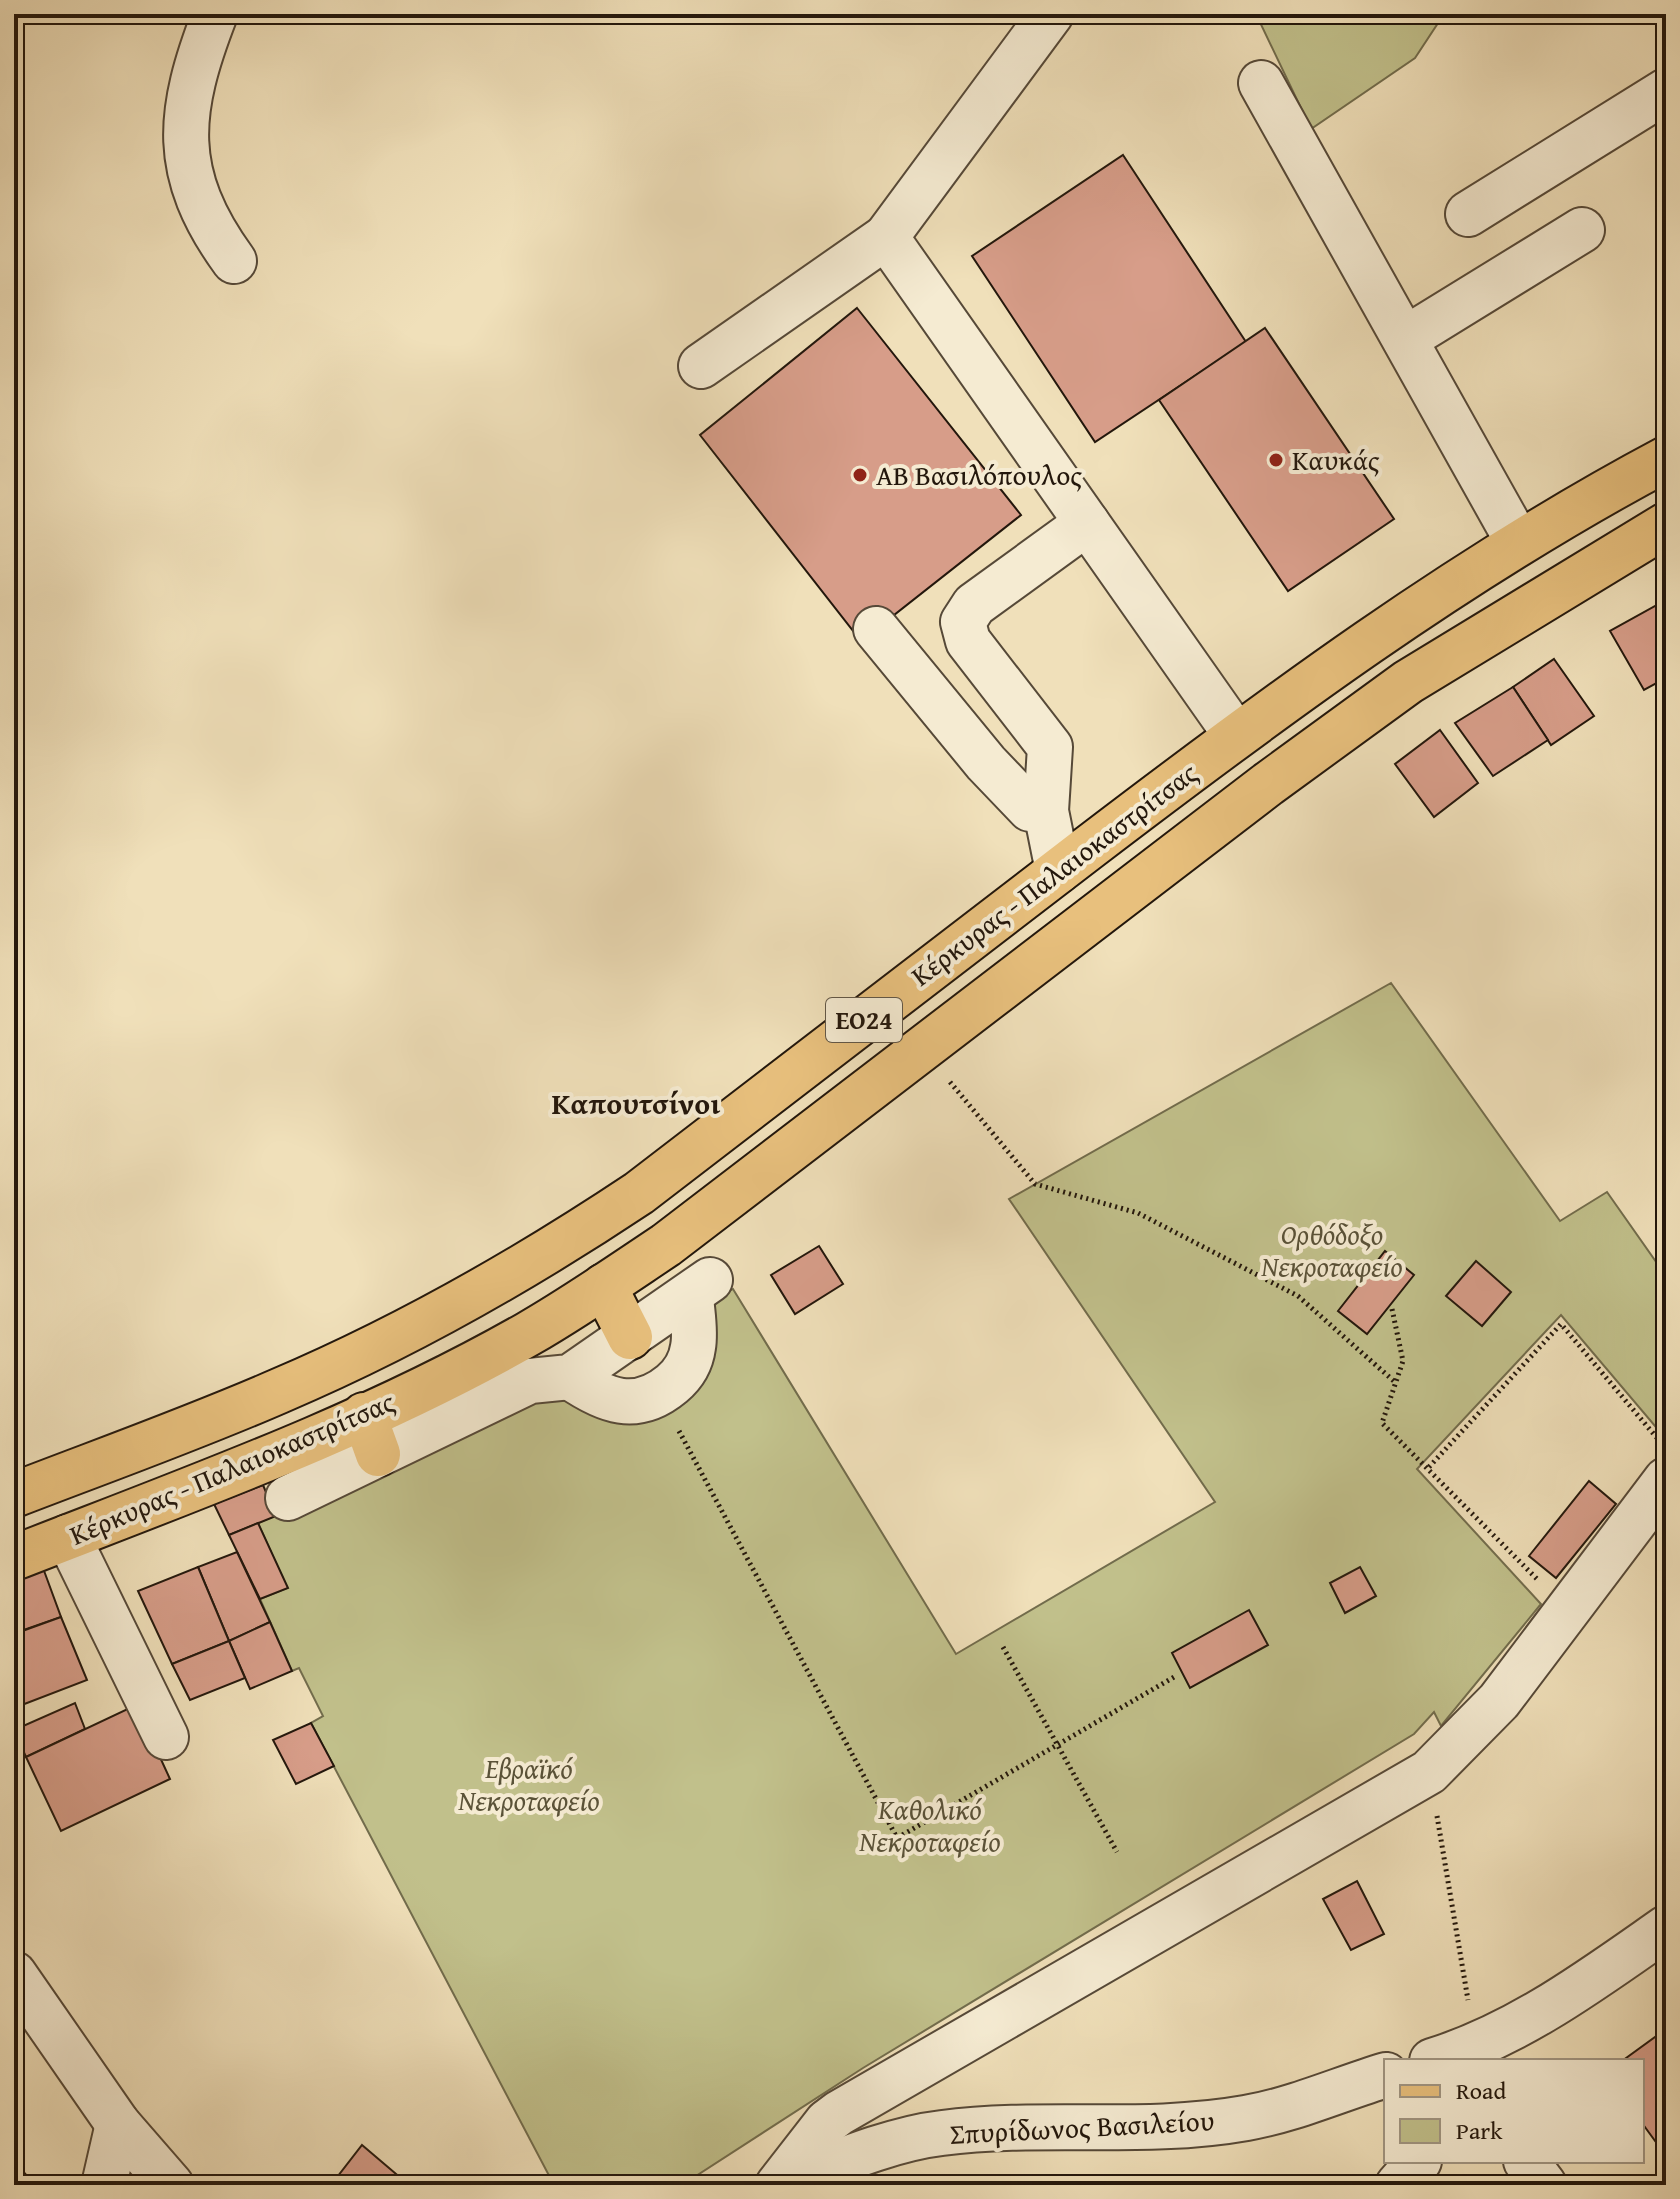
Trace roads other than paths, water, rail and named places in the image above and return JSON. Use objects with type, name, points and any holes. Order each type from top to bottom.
[{"type":"main road","name":"Κέρκυρας - Παλαιοκαστρίτσας","points":[[14,1495],[279,1391],[500,1282],[639,1193],[1236,735],[1371,638],[1518,542],[1666,459]]},
{"type":"main road","name":"Κέρκυρας - Παλαιοκαστρίτσας","points":[[14,1558],[306,1443],[371,1435],[666,1245],[1268,784],[1408,682],[1666,525]]},
{"type":"main road","points":[[604,1286],[630,1337]]},
{"type":"street","points":[[215,14],[188,99],[187,156],[195,197],[208,226],[234,261]]},
{"type":"street","points":[[701,366],[886,237],[1051,14]]},
{"type":"street","points":[[1261,83],[1518,542]]},
{"type":"street","points":[[1468,214],[1666,91]]},
{"type":"street","points":[[1405,339],[1582,230]]},
{"type":"street","points":[[886,237],[1236,735]]},
{"type":"street","points":[[1058,871],[1046,811],[1050,747],[968,641],[963,622],[974,605],[1087,523]]},
{"type":"street","points":[[876,629],[986,763],[1030,809],[1046,811]]},
{"type":"street","points":[[288,1498],[371,1435],[530,1381],[570,1377],[700,1288],[690,1361],[681,1376],[660,1394],[638,1403],[618,1402],[597,1396],[570,1377]]},
{"type":"street","points":[[778,2185],[827,2122],[839,2113],[1429,1772],[1499,1701],[1567,1609],[1663,1461]]},
{"type":"street","points":[[68,1537],[166,1737]]},
{"type":"street","points":[[1452,2055],[1562,2000],[1666,1928]]},
{"type":"street","points":[[14,1974],[118,2124],[171,2185]]},
{"type":"street","name":"Σπυρίδωνος Βασιλείου","points":[[778,2185],[851,2158],[937,2133],[1008,2127],[1126,2129],[1247,2118],[1384,2076]]},
{"type":"street","points":[[104,2185],[118,2124]]},
{"type":"street","points":[[1398,2185],[1417,2163]]},
{"type":"street","points":[[1528,2163],[1544,2185]]},
{"type":"place","name":"Καυκάς","points":[[1276,460]]},
{"type":"place","name":"ΑΒ Βασιλόπουλος","points":[[860,475]]},
{"type":"district","name":"Καπουτσίνοι","points":[[636,1104]]},
{"type":"park label","name":"Ορθόδοξο Νεκροταφείο","points":[[1332,1250]]},
{"type":"park label","name":"Εβραϊκό Νεκροταφείο","points":[[529,1784]]},
{"type":"park label","name":"Καθολικό Νεκροταφείο","points":[[930,1825]]}]
